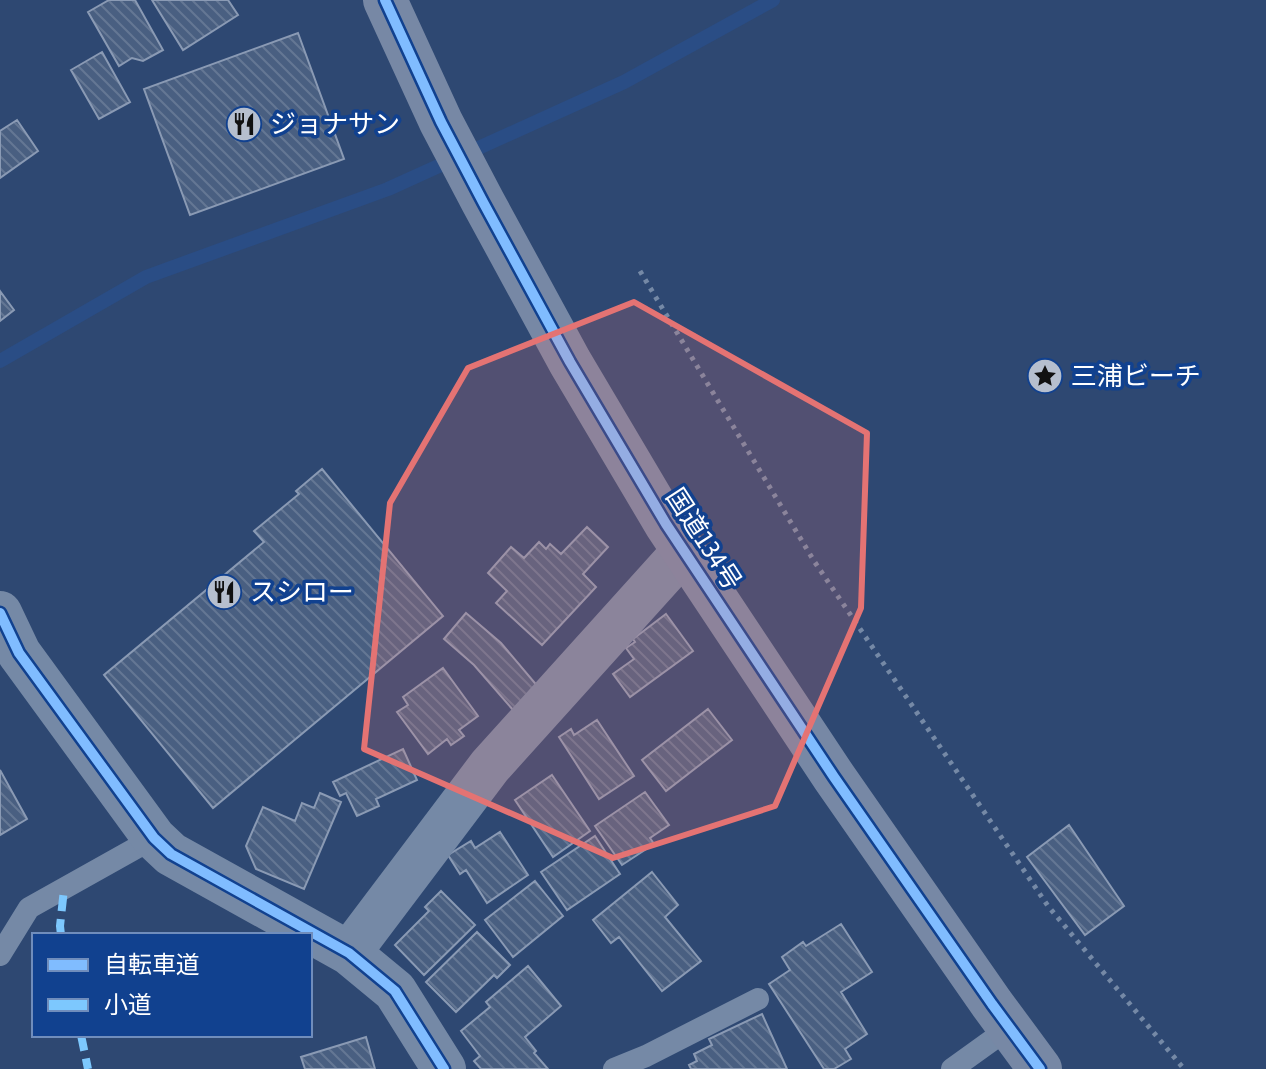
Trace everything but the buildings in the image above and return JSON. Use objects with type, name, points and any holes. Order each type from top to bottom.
[{"type":"highway","name":"国道134号","points":[[385,0],[441,122],[483,202],[570,362],[684,551],[834,777],[1040,1069]]},
{"type":"street","points":[[349,953],[490,766],[684,551]]},
{"type":"street","points":[[0,613],[19,653],[154,838],[171,854],[349,953],[395,991],[444,1069]]},
{"type":"lane","points":[[0,955],[29,908],[154,838]]},
{"type":"lane","points":[[614,1069],[758,999]]},
{"type":"lane","points":[[952,1069],[1009,1028]]},
{"type":"path","points":[[640,271],[814,561],[1039,893],[1184,1069]]},
{"type":"highlighted area","points":[[634,302],[867,433],[861,608],[775,806],[613,858],[364,749],[390,503],[468,368]]},
{"type":"waterway","points":[[0,361],[146,277],[388,189],[624,82],[773,0]]},
{"type":"marked path","points":[[61,933],[64,889]]},
{"type":"marked path","points":[[81,1037],[88,1069]]},
{"type":"cycle path","points":[[385,0],[441,122],[483,202],[570,362],[666,524],[834,777],[1040,1069]]},
{"type":"cycle path","points":[[0,613],[19,653],[154,838],[171,854],[349,953],[395,991],[444,1069]]},
{"type":"place","name":"ジョナサン","points":[[244,124]]},
{"type":"place","name":"三浦ビーチ","points":[[1045,376]]},
{"type":"place","name":"スシロー","points":[[224,592]]}]
